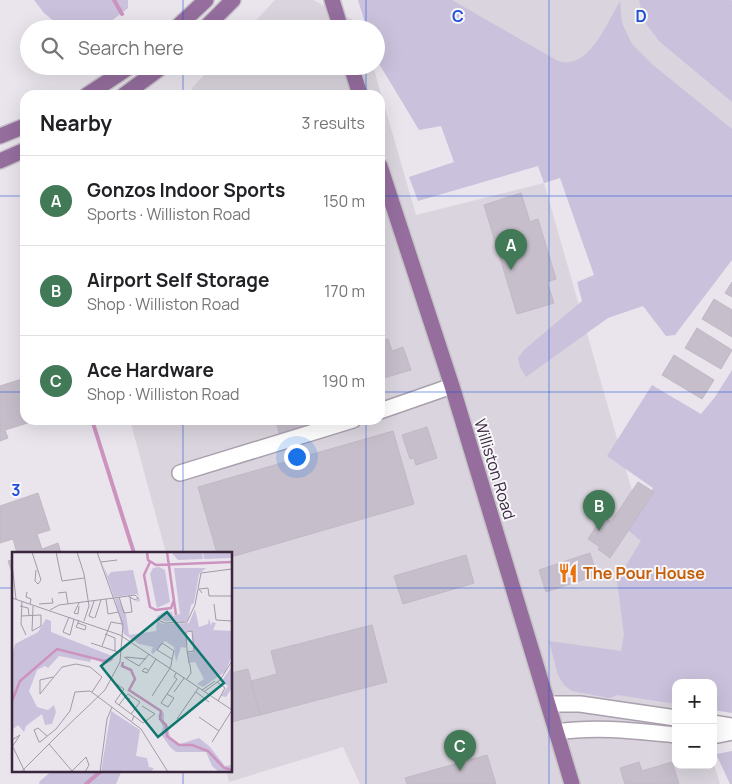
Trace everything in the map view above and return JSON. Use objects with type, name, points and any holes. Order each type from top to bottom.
[{"type":"main road","points":[[213,20],[234,0]]},
{"type":"main road","points":[[332,0],[338,20]]},
{"type":"main road","points":[[185,20],[201,5]]},
{"type":"main road","points":[[197,20],[201,5]]},
{"type":"main road","points":[[95,90],[117,75]]},
{"type":"main road","points":[[131,90],[151,75]]},
{"type":"main road","points":[[354,75],[358,90]]},
{"type":"main road","points":[[0,136],[20,128]]},
{"type":"main road","points":[[0,161],[20,152]]},
{"type":"main road","name":"Williston Road","points":[[385,181],[452,386],[572,784]]},
{"type":"street","points":[[385,409],[452,386]]},
{"type":"street","points":[[180,473],[337,425]]},
{"type":"street","points":[[549,704],[580,704],[672,717]]},
{"type":"street","points":[[717,724],[732,726]]},
{"type":"street","points":[[557,732],[581,728],[603,728],[672,735]]},
{"type":"street","points":[[717,735],[732,732]]},
{"type":"shaded area","points":[[34,0],[128,0],[128,8],[113,20],[53,20],[44,13]]},
{"type":"shaded area","points":[[275,0],[313,0],[353,20],[256,20]]},
{"type":"shaded area","points":[[358,0],[452,0],[558,61],[566,62],[578,60],[593,47],[620,1],[622,23],[632,44],[653,65],[732,129],[732,260],[675,335],[666,336],[643,306],[608,318],[526,377],[520,367],[518,358],[524,350],[582,301],[577,282],[594,275],[560,178],[544,183],[538,166],[418,201],[409,177],[454,162],[441,126],[419,130],[385,74],[385,20],[364,20]]},
{"type":"shaded area","points":[[386,0],[732,0],[732,208]]},
{"type":"shaded area","points":[[639,0],[732,1],[732,102],[659,41],[644,21]]},
{"type":"shaded area","points":[[204,75],[376,75],[380,90],[193,90],[192,88]]},
{"type":"shaded area","points":[[385,108],[416,215],[544,183],[639,515],[675,679],[672,679],[672,769],[715,769],[720,784],[360,784],[343,747],[229,782],[226,772],[232,772],[232,552],[166,552],[131,425],[385,425]]},
{"type":"shaded area","points":[[732,370],[732,713],[717,711],[717,679],[672,679],[672,703],[618,695],[609,698],[572,691],[564,685],[558,675],[549,641],[621,651],[624,635],[617,580],[641,541],[628,530],[653,488],[607,456],[652,385],[701,414],[715,397]]},
{"type":"shaded area","points":[[732,751],[732,784],[730,784],[717,754]]},
{"type":"shaded area","points":[[51,772],[121,772],[116,784],[39,784]]},
{"type":"building","points":[[521,193],[530,222],[538,219],[556,279],[547,282],[554,303],[517,314],[484,205]]},
{"type":"building","points":[[732,282],[732,297],[725,293]]},
{"type":"building","points":[[714,299],[732,310],[732,337],[702,319]]},
{"type":"building","points":[[697,328],[732,350],[721,369],[685,348]]},
{"type":"building","points":[[388,339],[392,351],[403,347],[411,370],[385,378],[385,340]]},
{"type":"building","points":[[674,355],[714,380],[702,399],[662,375]]},
{"type":"building","points":[[20,380],[21,425],[5,430],[8,438],[0,441],[0,386]]},
{"type":"building","points":[[277,425],[305,425],[279,433]]},
{"type":"building","points":[[427,427],[437,458],[416,465],[414,458],[410,459],[402,435]]},
{"type":"building","points":[[393,431],[414,504],[232,557],[232,552],[217,552],[198,487]]},
{"type":"building","points":[[638,482],[654,492],[610,558],[598,549],[600,547],[588,539],[603,516],[611,522]]},
{"type":"building","points":[[38,493],[50,530],[37,534],[42,549],[58,543],[61,552],[17,552],[13,539],[0,543],[0,506]]},
{"type":"building","name":"The Pour House","points":[[590,553],[597,575],[546,592],[539,570]]},
{"type":"building","points":[[466,555],[474,583],[403,604],[394,576]]},
{"type":"building","points":[[12,560],[12,572],[8,561]]},
{"type":"building","points":[[372,625],[387,682],[260,715],[251,681],[277,674],[271,651]]},
{"type":"building","points":[[248,669],[260,715],[232,722],[232,673]]},
{"type":"building","points":[[487,755],[496,784],[407,784],[405,778]]},
{"type":"building","points":[[639,762],[642,771],[672,762],[672,769],[674,769],[679,784],[625,784],[620,768]]},
{"type":"waterway","points":[[114,0],[122,14]]},
{"type":"waterway","points":[[94,425],[134,552]]},
{"type":"waterway","points":[[86,784],[100,772]]},
{"type":"place","name":"Gonzos Indoor Sports","points":[[511,270]]},
{"type":"place","name":"Airport Self Storage","points":[[599,531]]},
{"type":"place","name":"The Pour House","points":[[568,573]]},
{"type":"place","name":"Ace Hardware","points":[[460,771]]}]
